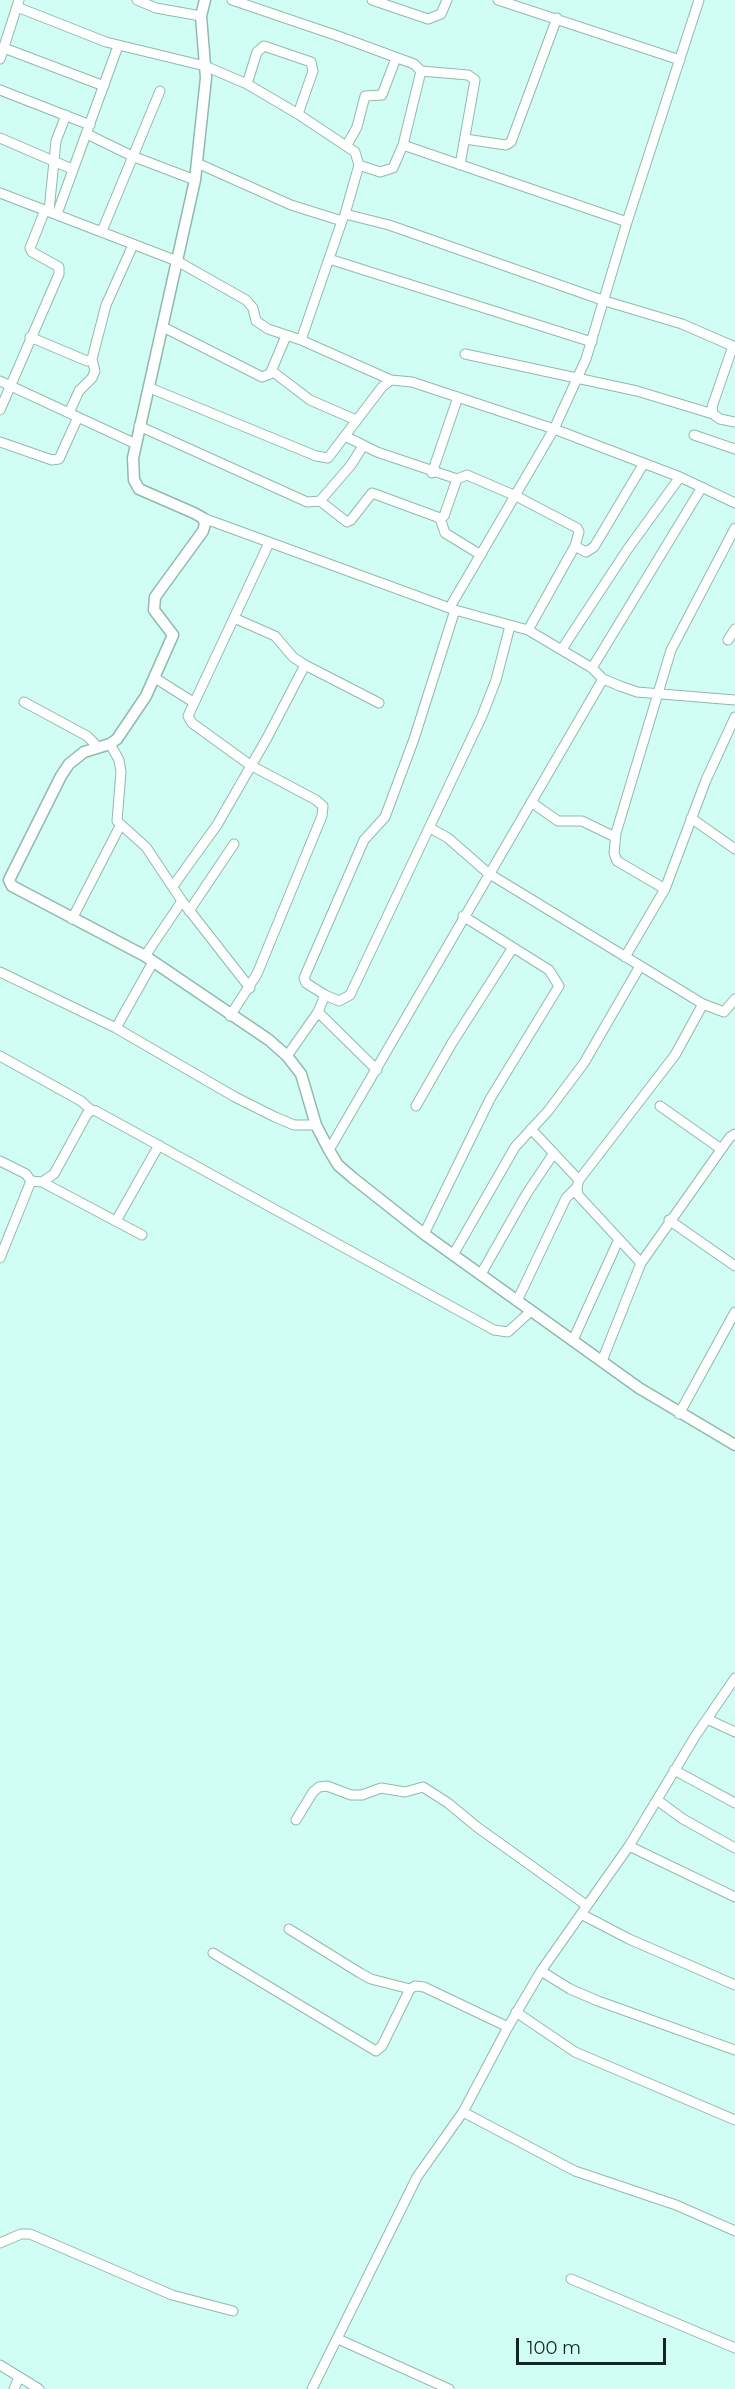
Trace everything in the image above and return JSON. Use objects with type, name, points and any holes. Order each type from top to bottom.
[{"type":"street","points":[[137,0],[156,8],[201,16]]},
{"type":"street","points":[[205,0],[201,16],[205,66],[195,180],[133,458],[134,480],[139,489],[203,518],[269,543],[360,573],[453,608],[528,630],[592,668],[603,679],[637,692],[735,700]]},
{"type":"street","points":[[232,0],[414,64],[422,71],[474,77],[460,165]]},
{"type":"street","points":[[372,0],[428,20],[441,14],[447,0]]},
{"type":"street","points":[[498,0],[680,60]]},
{"type":"street","points":[[510,626],[496,680],[482,716],[350,995],[339,1001],[325,995],[306,983],[304,978],[364,840],[385,817],[414,739],[453,608],[554,429],[578,378],[592,342],[627,222],[699,0]]},
{"type":"street","points":[[0,59],[18,3],[118,46],[205,66],[247,84],[356,152],[359,165],[302,340]]},
{"type":"street","points":[[465,139],[506,145],[511,142],[557,18]]},
{"type":"street","points":[[4,42],[104,86]]},
{"type":"street","points":[[0,410],[60,270],[30,248],[72,170],[118,46]]},
{"type":"street","points":[[247,84],[257,52],[264,46],[311,62],[313,71],[298,114]]},
{"type":"street","points":[[347,145],[357,127],[365,96],[382,95],[396,58]]},
{"type":"street","points":[[359,165],[388,171],[393,168],[403,145],[422,71]]},
{"type":"street","points":[[0,90],[66,115],[132,156],[195,180]]},
{"type":"street","points":[[102,231],[160,91]]},
{"type":"street","points":[[50,211],[53,161],[58,133],[66,115]]},
{"type":"street","points":[[0,138],[72,170]]},
{"type":"street","points":[[403,145],[627,222]]},
{"type":"street","points":[[197,163],[291,205],[388,225],[605,301],[682,324],[734,347],[712,407],[713,414]]},
{"type":"street","points":[[0,193],[177,261],[246,300],[260,324],[286,336],[302,340],[391,380],[412,382],[554,429],[680,477],[735,502]]},
{"type":"street","points":[[0,442],[52,460],[59,459],[74,415],[79,391],[92,378],[95,370],[92,359],[106,305],[133,245]]},
{"type":"street","points":[[329,259],[592,342]]},
{"type":"street","points":[[163,327],[262,377],[267,377],[272,371],[286,336]]},
{"type":"street","points":[[30,338],[87,361],[92,359]]},
{"type":"street","points":[[465,354],[637,391],[735,422]]},
{"type":"street","points":[[272,371],[310,400],[356,420]]},
{"type":"street","points":[[150,388],[316,456],[328,458],[375,395],[391,380]]},
{"type":"street","points":[[0,381],[136,444]]},
{"type":"street","points":[[432,473],[459,397]]},
{"type":"street","points":[[139,426],[282,492],[308,502],[320,501],[347,522],[372,494],[440,518]]},
{"type":"street","points":[[694,435],[735,449]]},
{"type":"street","points":[[345,436],[363,446],[432,473],[457,479],[467,475],[516,496],[577,528],[579,532],[575,546],[528,630]]},
{"type":"street","points":[[320,501],[351,465],[363,446]]},
{"type":"street","points":[[575,546],[586,552],[594,547],[644,463]]},
{"type":"street","points":[[562,649],[627,550],[680,477]]},
{"type":"street","points":[[440,518],[444,516],[457,479]]},
{"type":"street","points":[[592,668],[702,487]]},
{"type":"street","points":[[12,886],[9,880],[12,872],[69,764],[84,752],[110,744],[117,739],[130,722],[155,678],[172,635],[154,610],[154,597],[203,531],[203,518]]},
{"type":"street","points":[[440,518],[445,533],[481,555]]},
{"type":"street","points":[[665,889],[617,861],[614,857],[617,844],[615,837],[671,650],[735,528]]},
{"type":"street","points":[[230,1016],[250,988],[322,816],[323,806],[316,800],[250,765],[192,723],[188,716],[269,543]]},
{"type":"street","points":[[234,618],[275,636],[293,657],[305,665],[379,703]]},
{"type":"street","points":[[728,640],[735,629]]},
{"type":"street","points":[[174,886],[206,843],[267,738],[305,665]]},
{"type":"street","points":[[155,678],[193,702]]},
{"type":"street","points":[[329,1150],[377,1070],[488,873],[603,679]]},
{"type":"street","points":[[24,702],[87,736],[98,746]]},
{"type":"street","points":[[625,957],[665,889],[691,818],[735,717]]},
{"type":"street","points":[[110,744],[119,760],[121,772],[116,815],[120,826],[146,847],[182,901],[250,988]]},
{"type":"street","points":[[531,802],[558,821],[582,821],[615,837]]},
{"type":"street","points":[[691,818],[732,847],[735,836]]},
{"type":"street","points":[[72,919],[120,826]]},
{"type":"street","points":[[430,828],[448,838],[488,873],[703,1004],[724,1012],[735,999]]},
{"type":"street","points":[[189,910],[234,844]]},
{"type":"street","points":[[0,883],[12,886],[149,959],[230,1016],[269,1040],[287,1056],[300,1074],[316,1125],[338,1165],[424,1234],[531,1311],[679,1414],[735,1445]]},
{"type":"street","points":[[116,1028],[149,959],[182,901]]},
{"type":"street","points":[[424,1234],[490,1099],[558,986],[549,970],[512,949],[463,916]]},
{"type":"street","points":[[416,1106],[452,1043],[512,949]]},
{"type":"street","points":[[453,1255],[507,1160],[584,1063],[640,966]]},
{"type":"street","points":[[0,972],[116,1028],[235,1097],[275,1117],[294,1125],[316,1125]]},
{"type":"street","points":[[287,1056],[318,1012],[325,995]]},
{"type":"street","points":[[518,1301],[566,1198],[675,1056],[703,1004]]},
{"type":"street","points":[[318,1012],[377,1070]]},
{"type":"street","points":[[0,1056],[81,1101],[91,1110],[159,1145],[494,1330],[508,1332],[531,1311]]},
{"type":"street","points":[[660,1106],[721,1149]]},
{"type":"street","points":[[42,1182],[54,1174],[91,1110]]},
{"type":"street","points":[[531,1129],[578,1183],[578,1195],[641,1263]]},
{"type":"street","points":[[602,1361],[641,1263],[669,1220],[721,1149],[735,1134]]},
{"type":"street","points":[[116,1221],[159,1145]]},
{"type":"street","points":[[481,1274],[527,1193],[554,1153]]},
{"type":"street","points":[[0,1161],[26,1174],[31,1181],[42,1182],[142,1234]]},
{"type":"street","points":[[0,1258],[31,1181]]},
{"type":"street","points":[[669,1220],[735,1266]]},
{"type":"street","points":[[573,1340],[619,1239]]},
{"type":"street","points":[[679,1414],[735,1312]]},
{"type":"street","points":[[312,2389],[417,2177],[463,2112],[507,2027],[541,1971],[629,1846],[706,1719],[735,1678]]},
{"type":"street","points":[[706,1719],[735,1732]]},
{"type":"street","points":[[674,1770],[735,1803]]},
{"type":"street","points":[[296,1820],[312,1792],[319,1787],[327,1786],[351,1795],[381,1788],[405,1792],[423,1787],[448,1803],[583,1909],[629,1940],[735,1985]]},
{"type":"street","points":[[657,1800],[683,1819],[735,1848]]},
{"type":"street","points":[[629,1846],[735,1897]]},
{"type":"street","points":[[289,1929],[366,1976],[410,1989]]},
{"type":"street","points":[[213,1953],[376,2051],[382,2046],[410,1989],[415,1986],[424,1987],[507,2027]]},
{"type":"street","points":[[541,1971],[570,1989],[598,2001],[735,2050]]},
{"type":"street","points":[[516,2012],[575,2052],[735,2120]]},
{"type":"street","points":[[463,2112],[575,2171],[676,2205],[735,2230]]},
{"type":"street","points":[[0,2243],[21,2234],[30,2234],[172,2295],[232,2312]]},
{"type":"street","points":[[571,2279],[735,2348]]},
{"type":"street","points":[[338,2339],[448,2389]]},
{"type":"street","points":[[0,2365],[39,2389]]},
{"type":"street","points":[[14,2389],[19,2377]]}]
